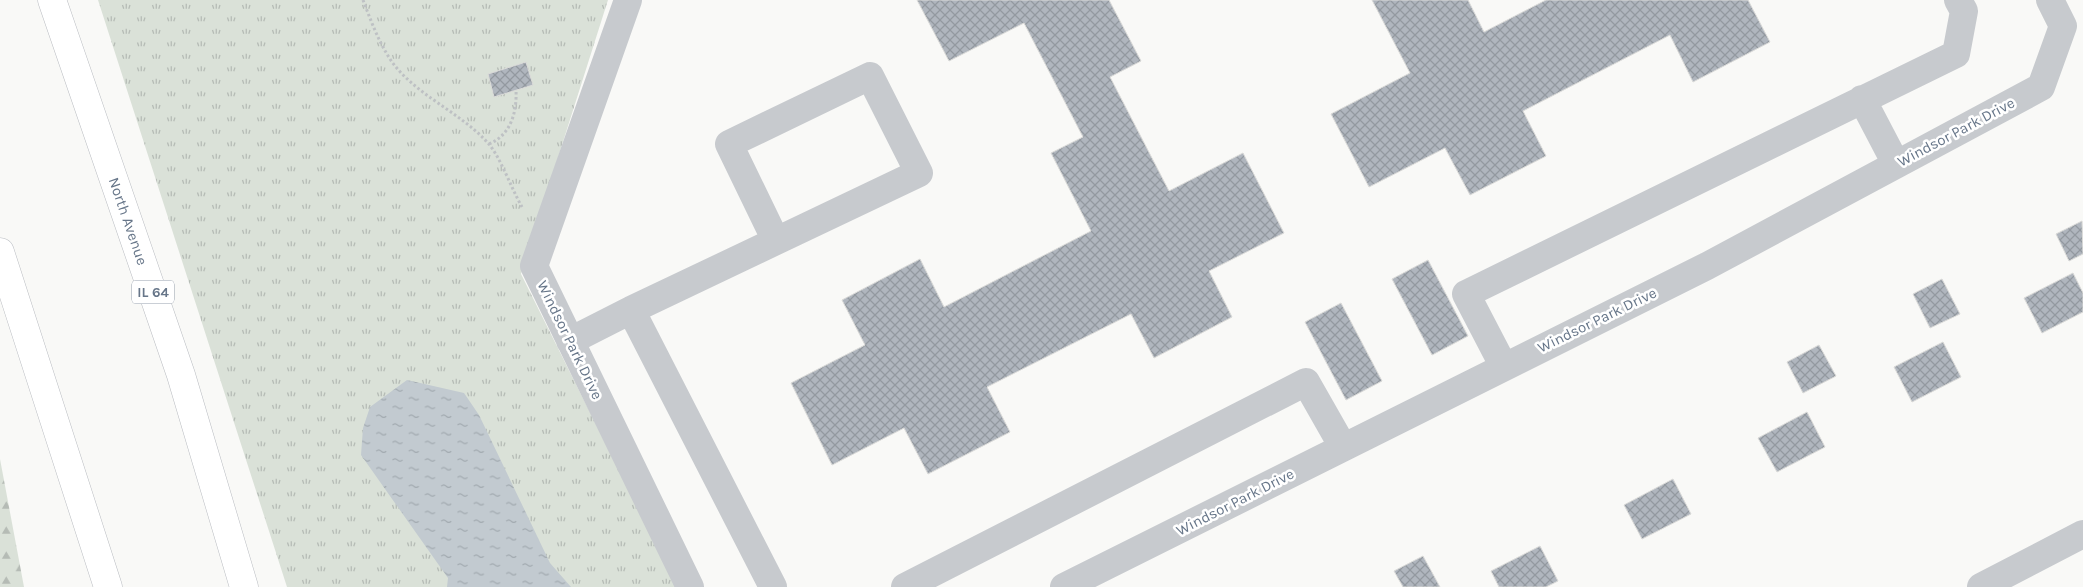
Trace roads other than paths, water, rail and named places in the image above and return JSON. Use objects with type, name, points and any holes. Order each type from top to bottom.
[{"type":"main road","name":"North Avenue","points":[[52,0],[181,375],[244,587]]},
{"type":"main road","points":[[0,252],[108,587]]},
{"type":"street","name":"Windsor Park Drive","points":[[628,0],[534,266],[690,587]]},
{"type":"street","points":[[1504,367],[1466,294],[1956,54],[1964,11],[1958,0]]},
{"type":"street","name":"Windsor Park Drive","points":[[1064,587],[1707,266],[2041,87],[2063,26],[2050,0]]},
{"type":"street","points":[[570,341],[919,173],[870,76],[729,144],[776,241]]},
{"type":"street","points":[[1862,99],[1896,164]]},
{"type":"street","points":[[631,310],[773,587]]},
{"type":"street","points":[[913,585],[1306,382],[1344,447]]},
{"type":"street","points":[[1981,587],[2083,534]]},
{"type":"water","points":[[407,380],[464,393],[479,415],[550,563],[571,587],[447,587],[448,578],[361,455],[363,428],[370,407]]}]
